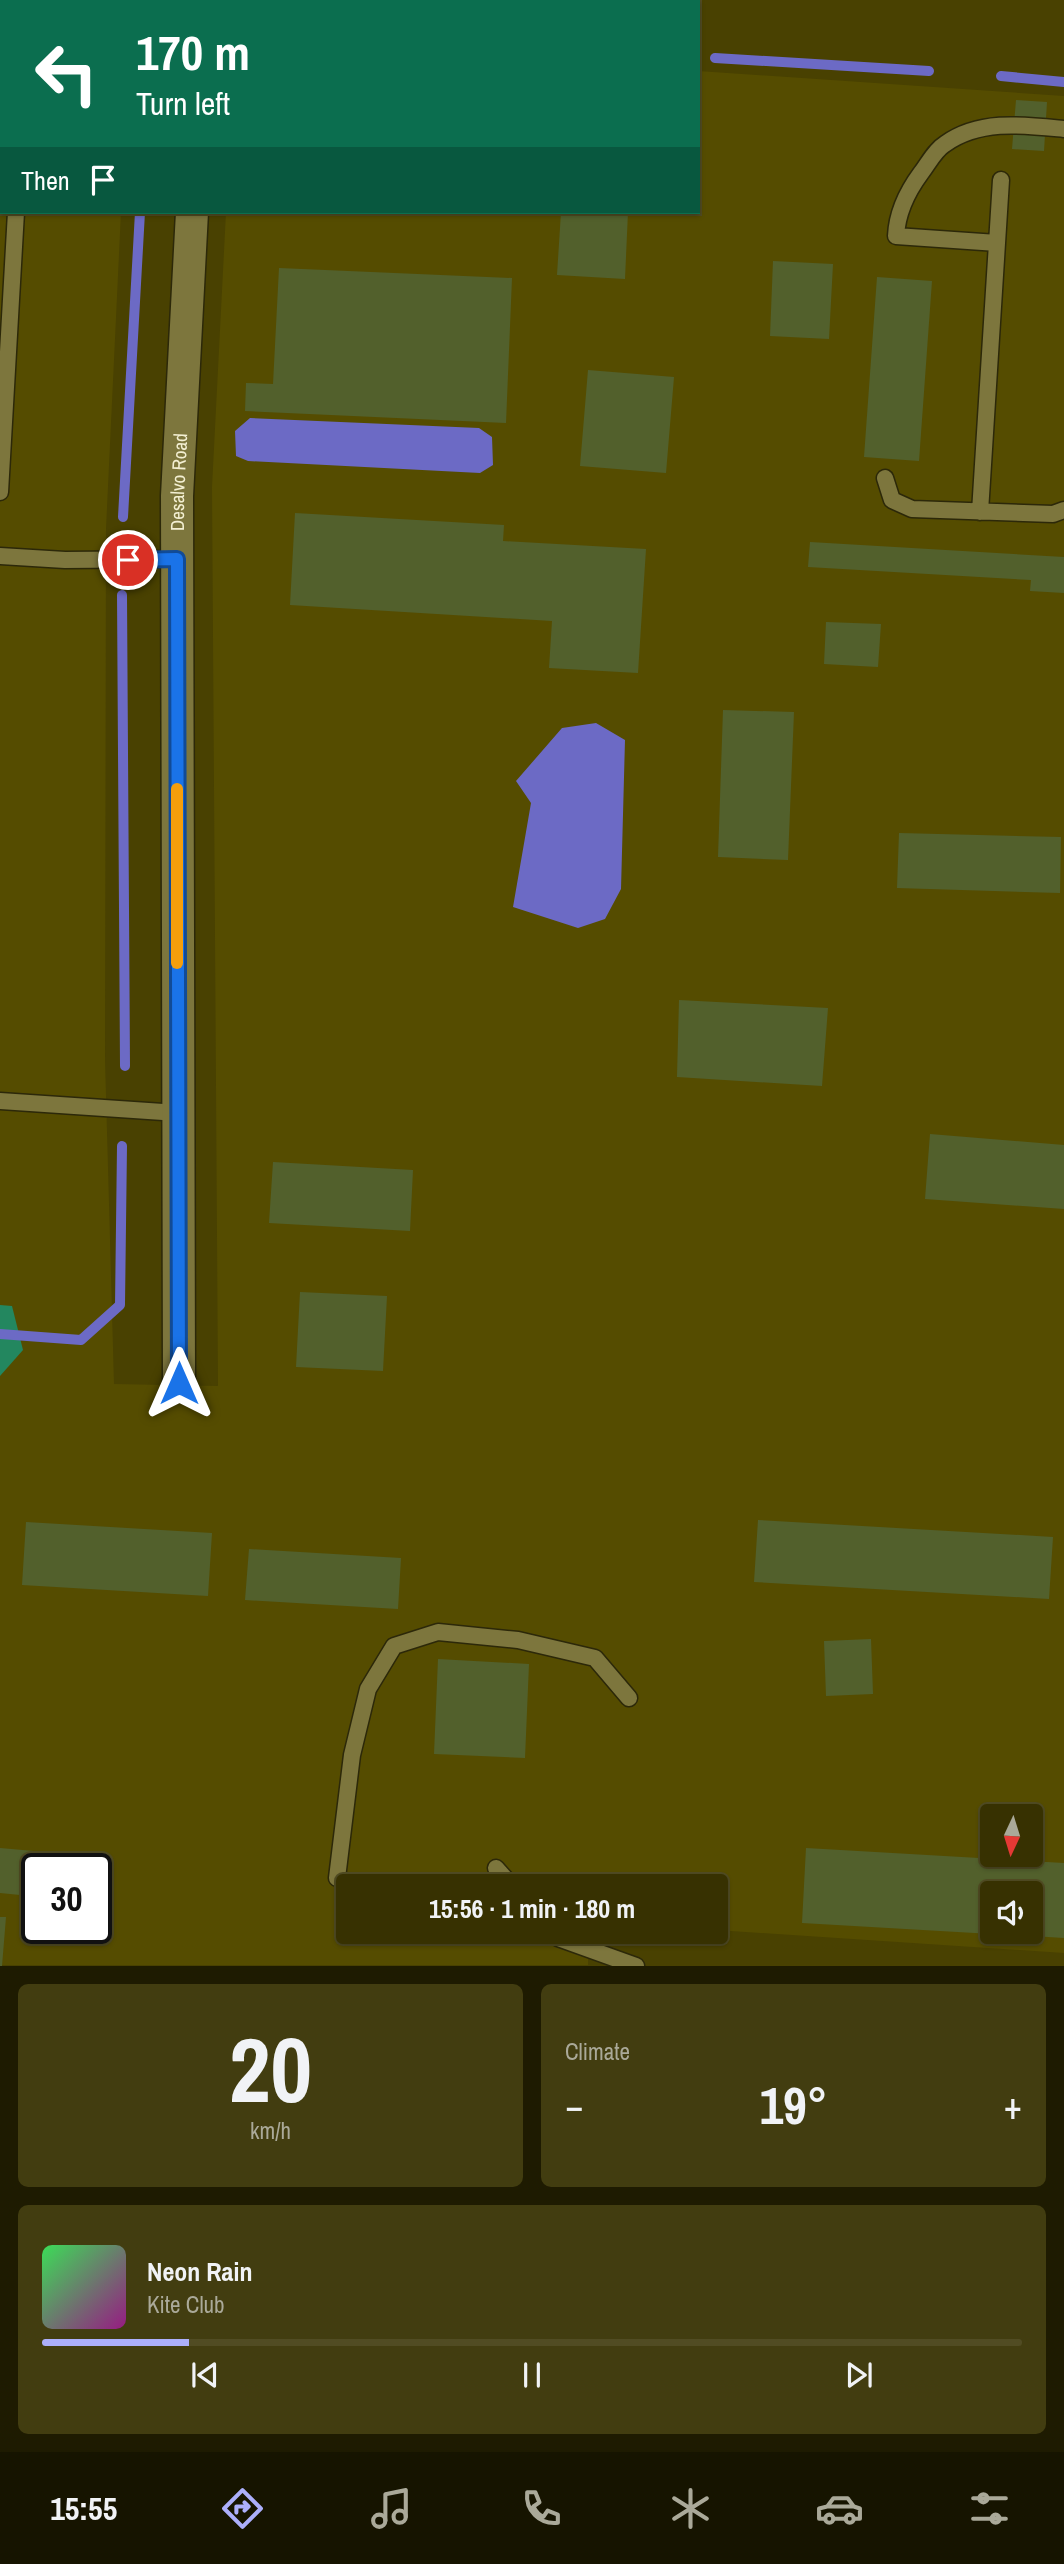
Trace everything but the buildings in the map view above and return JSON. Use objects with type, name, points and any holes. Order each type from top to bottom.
[{"type":"street","name":"Desalvo Road","points":[[179,1383],[177,496],[192,214]]},
{"type":"lane","points":[[997,243],[896,236],[897,217],[914,183],[943,145],[975,128],[1012,125],[1064,129]]},
{"type":"lane","points":[[980,512],[1001,180]]},
{"type":"lane","points":[[0,492],[16,214]]},
{"type":"lane","points":[[885,478],[891,500],[912,509],[1053,514],[1064,510]]},
{"type":"lane","points":[[0,556],[65,560],[177,559]]},
{"type":"lane","points":[[0,1101],[178,1113]]},
{"type":"lane","points":[[337,1874],[352,1755],[368,1689],[394,1647],[438,1632],[519,1640],[594,1658],[629,1698]]},
{"type":"lane","points":[[496,1868],[502,1874]]},
{"type":"lane","points":[[575,1944],[636,1965]]},
{"type":"shaded area","points":[[700,71],[1064,96],[1064,1953],[728,1931],[728,1874],[336,1874],[336,1944],[588,1944],[588,1965],[0,1965],[0,214],[121,214],[106,529],[105,1059],[114,1384],[218,1386],[212,487],[226,214],[700,214]]},
{"type":"shaded area","points":[[250,418],[479,428],[492,437],[493,465],[480,473],[248,461],[236,456],[235,431]]},
{"type":"shaded area","points":[[596,723],[625,740],[621,889],[605,919],[578,928],[513,907],[531,803],[516,781],[562,728]]},
{"type":"green space","points":[[0,1305],[12,1306],[23,1350],[0,1376]]},
{"type":"waterway","points":[[715,58],[929,71]]},
{"type":"waterway","points":[[1001,76],[1064,82]]},
{"type":"waterway","points":[[123,517],[140,214]]},
{"type":"waterway","points":[[122,595],[125,1066]]},
{"type":"waterway","points":[[0,1334],[81,1340],[120,1305],[122,1146]]},
{"type":"slow traffic","points":[[177,789],[177,963]]},
{"type":"route","points":[[128,560],[177,559],[179,1383]]}]
